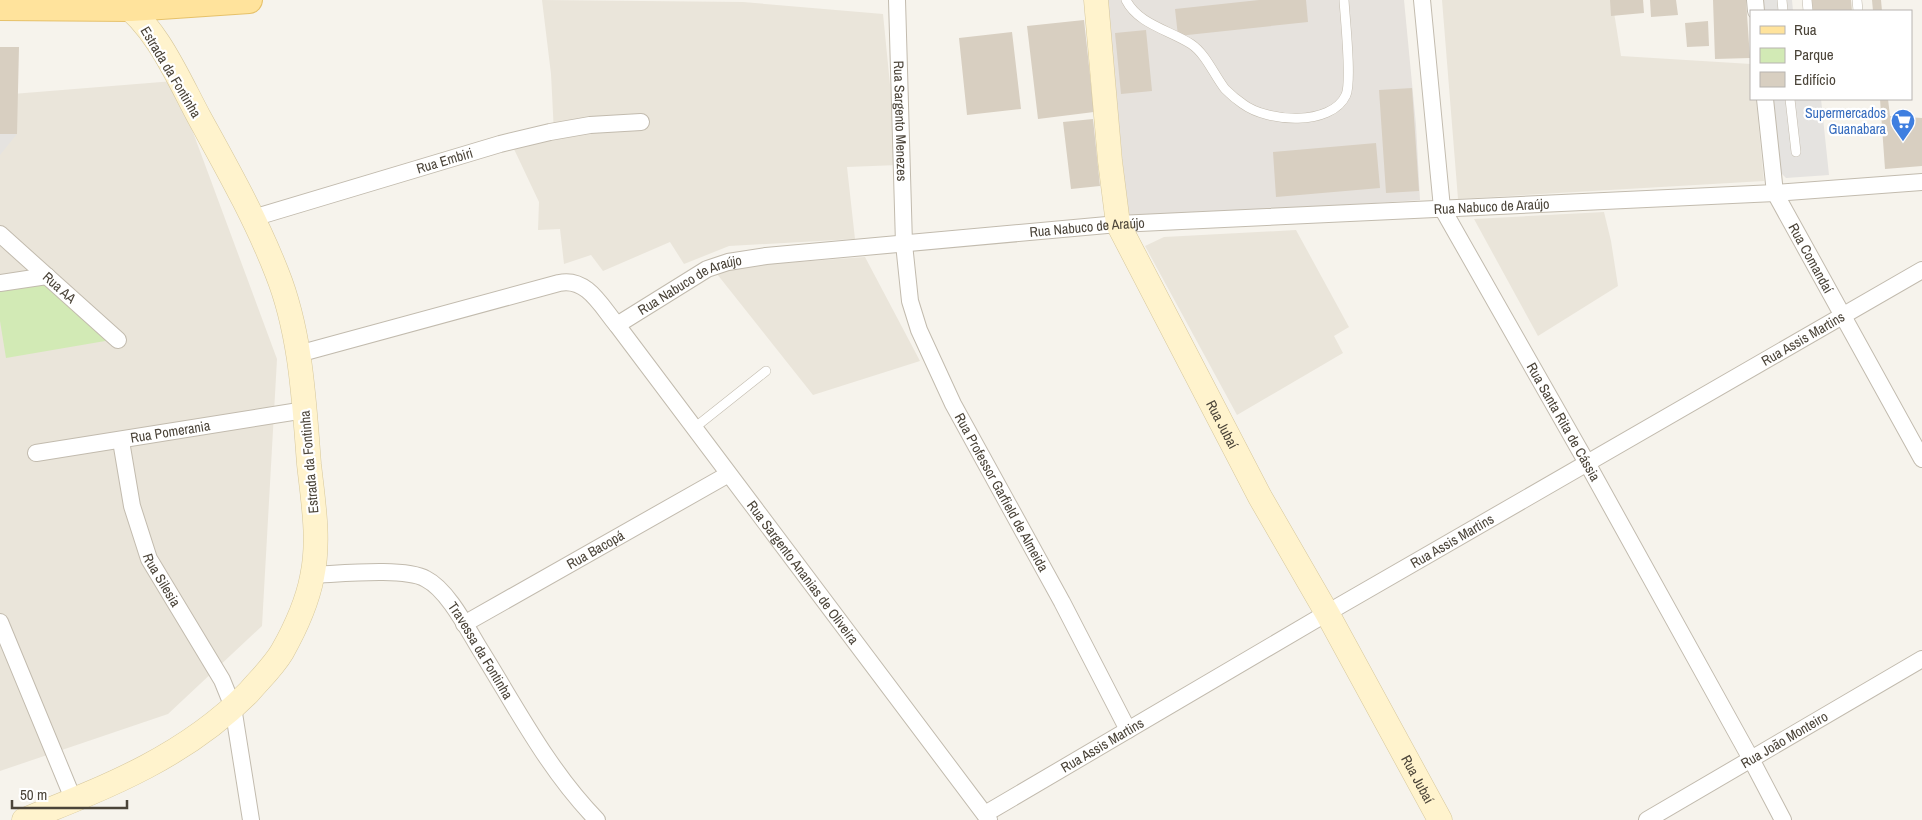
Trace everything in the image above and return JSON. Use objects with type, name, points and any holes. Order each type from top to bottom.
[{"type":"main road","points":[[0,7],[249,0]]},
{"type":"main road","name":"Rua Jubaí","points":[[1096,0],[1110,161],[1118,224],[1260,498],[1327,613],[1440,820]]},
{"type":"main road","name":"Estrada da Fontinha","points":[[24,820],[74,801],[157,761],[197,738],[233,707],[265,675],[280,656],[304,605],[313,575],[315,522],[298,354],[290,310],[278,274],[253,218],[176,75],[156,42],[125,4]]},
{"type":"street","name":"Rua Sargento Menezes","points":[[897,0],[904,244]]},
{"type":"street","name":"Rua Santa Rita de Cássia","points":[[1422,0],[1442,208],[1587,463],[1783,820]]},
{"type":"street","name":"Rua Comandaí","points":[[1764,100],[1775,194],[1922,459]]},
{"type":"street","name":"Rua Embiri","points":[[253,218],[500,144],[590,125],[641,122]]},
{"type":"street","name":"Rua Nabuco de Araújo","points":[[617,325],[707,269],[728,262],[766,256],[1118,224],[1775,194],[1922,182]]},
{"type":"street","name":"Rua AA","points":[[0,234],[118,340]]},
{"type":"street","name":"Rua Professor Garfield de Almeida","points":[[904,244],[910,301],[919,330],[941,379],[1128,730]]},
{"type":"street","name":"Rua Assis Martins","points":[[987,817],[1128,730],[1327,613],[1922,270]]},
{"type":"street","points":[[0,284],[47,276]]},
{"type":"street","points":[[298,354],[565,281],[577,282],[587,288],[617,325]]},
{"type":"street","name":"Rua Sargento Ananias de Oliveira","points":[[617,325],[727,475],[987,817]]},
{"type":"street","name":"Rua Pomerania","points":[[36,453],[121,441],[304,410]]},
{"type":"street","name":"Rua Silesia","points":[[121,441],[132,506],[149,559],[222,680],[233,707],[251,820]]},
{"type":"street","name":"Rua Bacopá","points":[[464,624],[727,475]]},
{"type":"street","name":"Travessa da Fontinha","points":[[313,575],[389,573],[426,578],[438,588],[464,624],[554,769],[597,820]]},
{"type":"street","points":[[0,622],[74,801]]},
{"type":"street","name":"Rua João Monteiro","points":[[1647,820],[1922,659]]},
{"type":"lane","points":[[1126,0],[1134,14],[1190,44],[1200,53],[1226,90],[1244,106],[1276,117],[1305,119],[1337,106],[1347,94],[1348,51],[1344,0]]},
{"type":"lane","points":[[1790,100],[1796,152]]},
{"type":"lane","points":[[694,429],[766,371]]},
{"type":"shaded area","points":[[542,0],[743,2],[883,14],[898,165],[847,167],[855,239],[729,246],[684,264],[670,242],[603,271],[591,255],[564,264],[560,229],[538,230],[539,202],[513,147],[554,133],[551,74]]},
{"type":"shaded area","points":[[1106,0],[1404,0],[1416,125],[1420,200],[1257,211],[1128,216]]},
{"type":"shaded area","points":[[1442,0],[1612,0],[1621,56],[1750,64],[1750,100],[1756,100],[1764,181],[1458,199]]},
{"type":"shaded area","points":[[1762,0],[1792,0],[1793,10],[1763,10]]},
{"type":"shaded area","points":[[174,81],[277,359],[262,626],[168,714],[0,771],[0,95]]},
{"type":"shaded area","points":[[1771,100],[1821,100],[1829,175],[1786,178],[1778,170]]},
{"type":"shaded area","points":[[0,134],[17,134],[0,155]]},
{"type":"shaded area","points":[[1604,212],[1618,286],[1538,336],[1474,219]]},
{"type":"shaded area","points":[[1296,230],[1349,327],[1334,336],[1343,353],[1237,415],[1145,246],[1164,237]]},
{"type":"shaded area","points":[[865,257],[920,361],[813,395],[717,274],[728,267]]},
{"type":"green space","points":[[46,281],[111,340],[6,358],[0,321],[0,288]]},
{"type":"building","points":[[1259,0],[1306,0],[1308,22],[1178,36],[1175,9]]},
{"type":"building","points":[[1610,0],[1643,0],[1644,13],[1611,16]]},
{"type":"building","points":[[1650,0],[1676,0],[1678,15],[1651,17]]},
{"type":"building","points":[[1713,0],[1746,0],[1750,58],[1715,59]]},
{"type":"building","points":[[1809,0],[1851,0],[1852,10],[1810,10]]},
{"type":"building","points":[[1872,0],[1881,0],[1882,10],[1873,10]]},
{"type":"building","points":[[1084,20],[1094,112],[1038,119],[1027,26]]},
{"type":"building","points":[[1708,21],[1709,46],[1687,47],[1685,23]]},
{"type":"building","points":[[1146,30],[1152,91],[1121,94],[1115,33]]},
{"type":"building","points":[[1012,32],[1021,109],[967,115],[959,38]]},
{"type":"building","points":[[0,47],[19,47],[17,134],[0,134]]},
{"type":"building","points":[[1412,88],[1419,191],[1386,193],[1379,90]]},
{"type":"building","name":"Supermercados Guanabara","points":[[1880,100],[1888,100],[1890,116],[1922,118],[1922,166],[1885,169]]},
{"type":"building","points":[[1093,119],[1100,186],[1071,189],[1063,122]]},
{"type":"building","points":[[1376,143],[1380,188],[1276,197],[1273,152]]},
{"type":"place","name":"Supermercados Guanabara","points":[[1903,142]]}]
